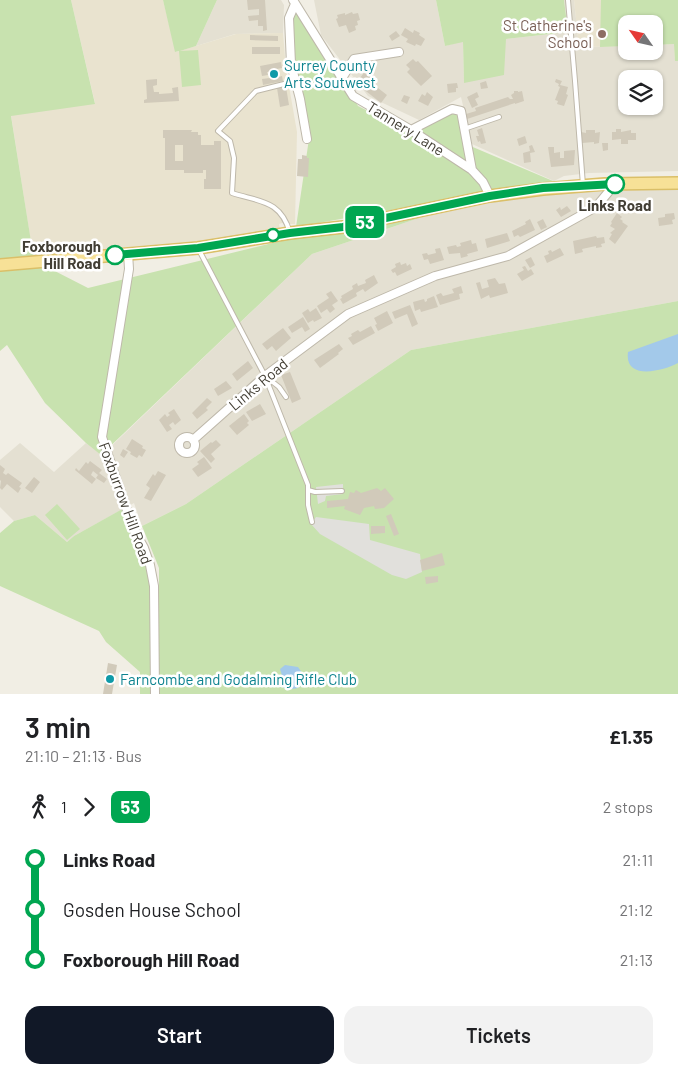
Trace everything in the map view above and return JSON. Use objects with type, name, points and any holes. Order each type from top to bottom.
[{"type":"main road","points":[[0,264],[198,248],[290,233],[343,227],[490,196],[543,188],[583,185],[678,183]]},
{"type":"street","name":"Tannery Lane","points":[[294,2],[353,96],[411,130],[472,170],[483,182],[490,196]]},
{"type":"street","name":"Tannery Lane","points":[[294,2],[289,18],[292,64],[308,139]]},
{"type":"street","points":[[342,78],[354,59],[399,52]]},
{"type":"street","points":[[411,130],[452,109],[461,111],[472,170]]},
{"type":"street","name":"Links Road","points":[[193,440],[265,376],[348,314],[435,276],[508,256],[596,207],[615,184]]},
{"type":"street","name":"Foxburrow Hill Road","points":[[128,253],[129,270],[102,437],[133,528],[144,548],[150,565],[155,595],[155,694]]},
{"type":"lane","points":[[568,0],[583,185]]},
{"type":"lane","points":[[290,233],[288,223],[274,205],[232,193],[234,158],[230,141],[218,131],[256,91],[296,81]]},
{"type":"lane","points":[[464,129],[498,117]]},
{"type":"lane","points":[[198,248],[265,376],[308,485],[308,505],[312,522]]},
{"type":"lane","points":[[265,376],[279,387],[286,397]]},
{"type":"lane","points":[[308,490],[315,492],[342,491]]},
{"type":"shaded area","points":[[71,0],[163,0],[176,52],[236,34],[283,33],[286,69],[297,132],[295,224],[290,224],[288,221],[279,224],[280,231],[222,239],[33,255],[11,115],[95,103]]},
{"type":"shaded area","points":[[217,0],[281,0],[284,5],[283,33],[235,34],[196,46]]},
{"type":"shaded area","points":[[314,0],[436,0],[445,46],[463,41],[464,83],[506,39],[568,32],[564,0],[574,0],[579,47],[618,46],[618,60],[663,60],[663,45],[674,44],[675,60],[678,61],[678,171],[589,173],[564,176],[554,181],[472,144],[461,97],[419,120],[368,96],[321,35]]},
{"type":"shaded area","name":"St Catherine's School","points":[[574,0],[678,0],[678,61],[675,61],[674,44],[663,45],[663,15],[618,15],[618,46],[579,47]]},
{"type":"shaded area","points":[[678,188],[678,301],[411,350],[186,504],[142,526],[134,503],[74,536],[67,542],[35,515],[14,521],[0,507],[0,460],[20,443],[54,472],[86,443],[102,455],[312,254],[422,217],[559,189]]},
{"type":"shaded area","points":[[343,484],[343,494],[326,496],[325,501],[318,504],[316,487]]},
{"type":"shaded area","points":[[316,517],[369,524],[370,540],[420,554],[422,572],[406,579],[392,575],[320,534],[311,524]]},
{"type":"green space","points":[[0,0],[71,0],[95,104],[11,116],[33,254],[45,266],[88,288],[285,240],[422,217],[312,254],[101,455],[45,403],[7,345],[0,351]]},
{"type":"green space","points":[[163,0],[217,0],[196,46],[180,51],[198,50],[201,85],[182,87],[179,51],[175,52]]},
{"type":"green space","points":[[436,0],[564,0],[568,32],[506,39],[504,75],[464,83],[463,42],[445,46]]},
{"type":"green space","points":[[601,0],[678,0],[678,61],[675,61],[674,44],[663,45],[663,15],[618,15],[618,46],[600,47]]},
{"type":"green space","points":[[296,1],[358,106],[410,132],[456,110],[468,145],[553,181],[296,227],[310,132],[293,74],[286,17]]},
{"type":"green space","points":[[678,301],[678,694],[159,694],[159,568],[142,526],[186,504],[411,350]]},
{"type":"green space","points":[[57,504],[80,529],[67,540],[45,515]]},
{"type":"green space","points":[[126,507],[154,586],[155,694],[140,694],[140,672],[106,642],[99,631],[0,586],[0,533],[14,521],[35,515],[67,542],[74,536]]},
{"type":"water","points":[[678,334],[678,363],[655,371],[646,371],[632,367],[628,361],[628,352]]},
{"type":"water","points":[[285,665],[298,667],[303,674],[304,680],[299,687],[289,689],[279,685],[283,679],[280,669]]},
{"type":"building","points":[[247,0],[265,0],[267,30],[263,31],[263,26],[258,26],[258,20],[249,21],[248,16],[259,15],[259,9],[248,10]]},
{"type":"building","points":[[352,12],[353,14],[358,13],[360,20],[357,21],[358,25],[355,26],[356,30],[349,33],[346,25],[339,27],[336,19],[338,18],[337,15],[345,13],[345,15]]},
{"type":"building","points":[[405,28],[413,33],[414,30],[420,33],[419,35],[425,39],[421,46],[416,44],[415,46],[406,42],[408,39],[401,35]]},
{"type":"building","points":[[396,31],[400,36],[392,41],[389,36]]},
{"type":"building","points":[[250,35],[278,36],[278,41],[250,40]]},
{"type":"building","points":[[252,47],[280,47],[280,54],[252,54]]},
{"type":"building","points":[[413,59],[416,62],[418,61],[432,76],[421,86],[407,72],[410,69],[406,65]]},
{"type":"building","name":"Surrey County Arts Soutwest","points":[[281,62],[282,68],[277,69],[279,77],[282,76],[283,81],[263,85],[262,79],[270,78],[269,72],[267,72],[268,75],[262,76],[260,66]]},
{"type":"building","points":[[366,70],[373,76],[369,81],[387,95],[381,103],[362,88],[364,85],[361,83],[363,80],[360,78]]},
{"type":"building","points":[[157,79],[157,85],[153,86],[154,92],[159,92],[159,94],[173,93],[172,88],[178,87],[179,101],[144,103],[144,100],[147,99],[146,80]]},
{"type":"building","points":[[556,79],[562,81],[560,85],[568,87],[566,94],[568,95],[564,106],[557,104],[558,101],[555,100],[560,87],[555,82]]},
{"type":"building","points":[[486,81],[488,88],[481,89],[480,83]]},
{"type":"building","points":[[457,83],[458,88],[456,88],[456,92],[448,93],[447,84]]},
{"type":"building","points":[[286,87],[289,105],[280,107],[277,88]]},
{"type":"building","points":[[514,91],[522,91],[524,101],[467,119],[466,114],[476,111],[475,108],[508,97],[513,99],[511,95]]},
{"type":"building","points":[[427,92],[433,97],[428,106],[418,101],[422,94],[425,96]]},
{"type":"building","points":[[477,92],[479,97],[475,99],[478,105],[472,108],[467,97]]},
{"type":"building","points":[[404,95],[410,97],[407,104],[401,101]]},
{"type":"building","points":[[482,128],[486,143],[481,144],[476,136],[479,136],[477,130]]},
{"type":"building","points":[[616,129],[621,129],[621,132],[631,130],[631,133],[636,133],[636,140],[628,140],[628,144],[621,144],[621,139],[612,140],[612,132],[616,132]]},
{"type":"building","points":[[163,130],[192,130],[191,132],[198,132],[198,135],[201,135],[201,145],[214,145],[214,141],[221,141],[221,189],[204,189],[206,170],[203,170],[203,173],[184,173],[184,170],[165,170],[165,138],[163,138]],"holes":[[[175,145],[183,145],[183,161],[175,161]]]},
{"type":"building","points":[[586,130],[595,130],[595,133],[600,132],[599,143],[582,143],[581,132],[586,133]]},
{"type":"building","points":[[525,136],[527,143],[519,146],[517,139]]},
{"type":"building","points":[[602,143],[608,143],[608,150],[603,151]]},
{"type":"building","points":[[532,145],[535,152],[530,153],[531,162],[524,163],[523,153],[530,151],[529,146]]},
{"type":"building","points":[[548,147],[554,147],[554,153],[560,152],[560,158],[564,158],[564,151],[575,150],[574,165],[551,167]]},
{"type":"building","points":[[302,155],[309,158],[308,177],[297,176],[298,159],[302,159]]},
{"type":"building","points":[[567,206],[571,211],[561,217],[556,210],[560,207],[561,210]]},
{"type":"building","points":[[617,213],[622,217],[620,219],[622,222],[628,226],[615,244],[609,239],[612,234],[610,233],[615,229],[610,226],[611,222]]},
{"type":"building","points":[[674,213],[675,219],[672,220],[673,224],[659,226],[658,218],[665,217],[665,214]]},
{"type":"building","points":[[530,219],[535,230],[520,237],[518,235],[514,237],[512,231],[526,224],[525,222]]},
{"type":"building","points":[[543,219],[547,227],[541,230],[537,222]]},
{"type":"building","points":[[507,233],[510,241],[487,248],[485,239]]},
{"type":"building","points":[[596,236],[597,238],[604,237],[605,243],[601,244],[602,247],[596,248],[596,246],[582,249],[583,252],[575,254],[573,241]]},
{"type":"building","points":[[471,240],[472,244],[476,243],[478,251],[461,258],[460,253],[449,254],[447,247],[461,246],[460,243]]},
{"type":"building","points":[[440,248],[444,260],[430,264],[428,259],[424,260],[422,254],[436,253],[435,249]]},
{"type":"building","points":[[560,248],[564,255],[547,263],[544,256],[549,254],[548,251],[551,250],[552,252]]},
{"type":"building","points":[[531,257],[535,265],[530,268],[525,260]]},
{"type":"building","points":[[400,262],[401,265],[406,263],[407,266],[410,264],[412,269],[397,276],[391,270],[396,267],[395,264]]},
{"type":"building","points":[[525,266],[528,271],[531,269],[534,274],[522,281],[517,274],[524,270],[522,267]]},
{"type":"building","points":[[374,275],[378,283],[365,292],[363,289],[356,293],[357,296],[343,304],[340,299],[342,298],[341,296],[353,289],[352,286],[357,283],[358,286],[366,283],[365,280]]},
{"type":"building","points":[[495,278],[499,284],[505,283],[508,293],[490,298],[489,295],[481,299],[476,283],[480,282],[482,289],[489,287],[487,280]]},
{"type":"building","points":[[461,286],[463,293],[459,294],[460,299],[440,305],[436,295],[441,293],[443,296],[454,293],[452,289]]},
{"type":"building","points":[[331,291],[338,301],[332,305],[335,309],[330,313],[327,309],[321,313],[317,306],[329,298],[326,294]]},
{"type":"building","points":[[434,296],[438,307],[421,312],[420,309],[415,311],[413,302],[424,299],[425,302]]},
{"type":"building","points":[[410,305],[418,324],[412,327],[407,314],[395,319],[392,312]]},
{"type":"building","points":[[316,308],[322,318],[308,323],[302,313],[308,309],[310,312]]},
{"type":"building","points":[[387,311],[393,323],[378,331],[374,318]]},
{"type":"building","points":[[303,317],[310,329],[305,332],[302,327],[292,333],[288,327]]},
{"type":"building","points":[[371,326],[375,333],[353,345],[348,338],[352,336],[351,334]]},
{"type":"building","points":[[283,328],[291,338],[276,351],[272,346],[267,350],[262,344]]},
{"type":"building","points":[[339,344],[343,349],[320,368],[314,360]]},
{"type":"building","points":[[248,361],[253,368],[237,381],[232,374]]},
{"type":"building","points":[[290,372],[301,399],[292,403],[281,375]]},
{"type":"building","points":[[226,381],[232,388],[218,396],[214,389]]},
{"type":"building","points":[[207,398],[212,402],[206,408],[208,410],[197,419],[192,413]]},
{"type":"building","points":[[260,404],[266,414],[252,421],[246,412]]},
{"type":"building","points":[[174,409],[181,420],[175,425],[173,422],[169,425],[172,429],[167,432],[159,420],[165,414],[167,417],[170,415],[168,413]]},
{"type":"building","points":[[244,414],[249,421],[247,423],[249,425],[237,435],[229,426]]},
{"type":"building","points":[[132,439],[146,450],[142,457],[139,455],[137,458],[126,449]]},
{"type":"building","points":[[216,440],[221,445],[211,454],[215,459],[211,463],[200,451]]},
{"type":"building","points":[[123,449],[128,452],[124,458],[120,455]]},
{"type":"building","points":[[204,457],[212,468],[198,477],[192,469]]},
{"type":"building","points":[[90,461],[102,470],[99,473],[107,479],[104,483],[96,478],[98,475],[93,471],[91,475],[96,479],[92,484],[75,470],[76,468],[79,471],[86,462],[88,464]]},
{"type":"building","points":[[0,465],[5,469],[3,473],[6,475],[8,473],[22,483],[18,493],[7,484],[2,490],[0,488]]},
{"type":"building","points":[[158,471],[166,475],[151,501],[144,498],[150,488],[146,485],[153,474],[155,476]]},
{"type":"building","points":[[34,477],[40,482],[32,493],[25,488]]},
{"type":"building","points":[[377,488],[381,491],[385,488],[394,499],[384,508],[375,509],[374,506],[364,508],[360,515],[344,509],[345,506],[327,508],[327,501],[348,499],[350,492],[354,493],[356,490],[361,493]]},
{"type":"building","points":[[391,514],[399,534],[394,536],[386,516]]},
{"type":"building","points":[[371,526],[385,526],[385,533],[371,534]]},
{"type":"building","points":[[442,553],[445,565],[422,571],[420,560]]},
{"type":"building","points":[[438,576],[438,582],[426,584],[425,577]]},
{"type":"building","name":"Farncombe and Godalming Rifle Club","points":[[108,663],[117,665],[112,694],[103,694]]},
{"type":"bus line","name":"53","points":[[115,255],[198,248],[290,233],[343,227],[490,196],[543,188],[615,184]]},
{"type":"place","name":"St Catherine's School","points":[[602,34]]},
{"type":"place","name":"Surrey County Arts Soutwest","points":[[274,74]]},
{"type":"place","name":"Links Road","points":[[615,184]]},
{"type":"place","name":"Foxborough Hill Road","points":[[115,255]]},
{"type":"place","name":"Farncombe and Godalming Rifle Club","points":[[110,679]]}]
